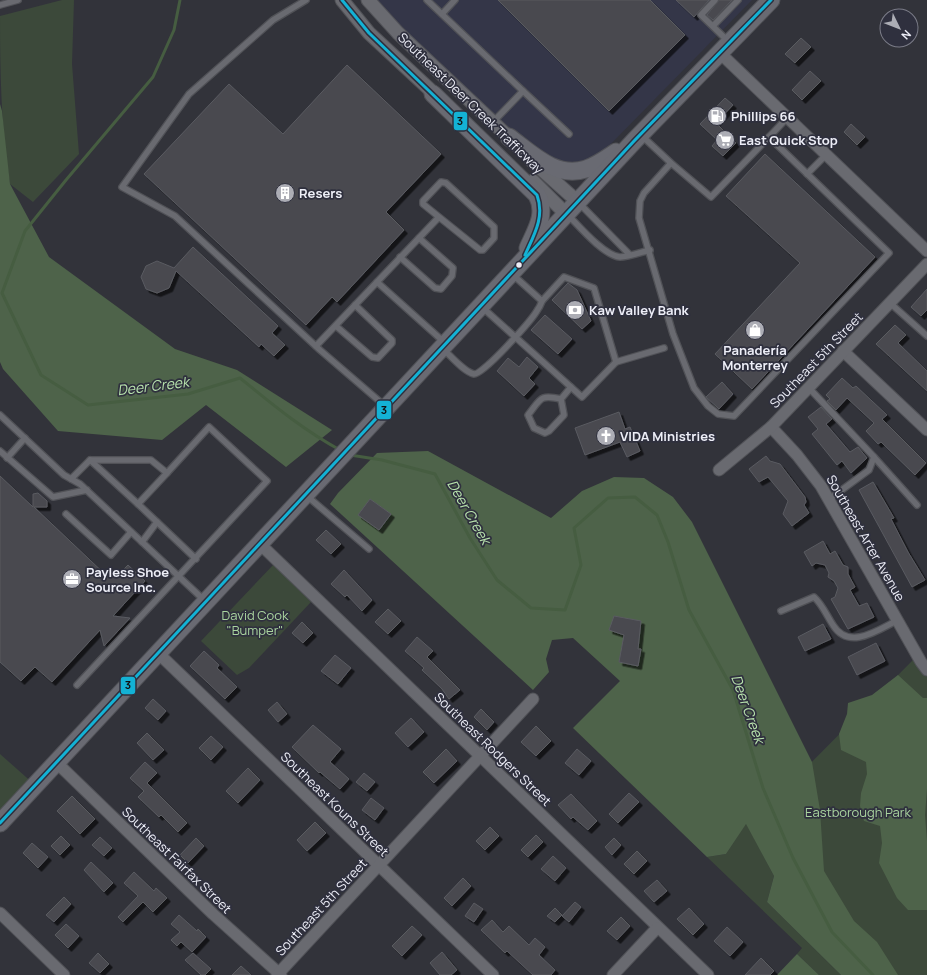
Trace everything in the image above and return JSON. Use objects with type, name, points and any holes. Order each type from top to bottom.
[{"type":"main road","points":[[0,822],[260,544],[480,305],[638,137],[771,0]]},
{"type":"main road","points":[[433,94],[528,186],[539,199],[541,214],[540,221],[516,267]]},
{"type":"main road","points":[[509,137],[551,168],[569,172],[588,169],[638,137]]},
{"type":"street","name":"Southeast Deer Creek Trafficway","points":[[342,0],[369,33],[433,94],[460,114],[572,208]]},
{"type":"street","name":"Southeast Deer Creek Trafficway","points":[[368,0],[398,33],[509,137],[533,162],[572,208]]},
{"type":"street","points":[[725,48],[787,118],[927,251]]},
{"type":"street","name":"Southeast 5th Street","points":[[720,470],[772,427],[927,264]]},
{"type":"street","points":[[843,351],[927,430]]},
{"type":"street","name":"Southeast Arter Avenue","points":[[772,427],[809,470],[927,670]]},
{"type":"street","name":"Southeast Rodgers Street","points":[[260,544],[657,928],[708,975]]},
{"type":"street","name":"Southeast Kouns Street","points":[[158,653],[493,975]]},
{"type":"street","name":"Southeast 5th Street","points":[[279,974],[479,755],[533,699]]},
{"type":"street","name":"Southeast Fairfax Street","points":[[56,762],[213,914],[279,974]]},
{"type":"street","points":[[0,913],[64,975]]},
{"type":"street","points":[[613,975],[657,928]]},
{"type":"lane","points":[[0,5],[18,0]]},
{"type":"lane","points":[[306,0],[273,20],[189,94],[122,187],[175,216],[316,346],[387,407]]},
{"type":"lane","points":[[427,0],[569,134]]},
{"type":"lane","points":[[442,14],[455,0]]},
{"type":"lane","points":[[715,0],[701,15],[713,26],[725,48]]},
{"type":"lane","points":[[713,26],[738,0]]},
{"type":"lane","points":[[493,122],[523,91]]},
{"type":"lane","points":[[638,137],[711,197],[787,118]]},
{"type":"lane","points":[[671,163],[644,192],[640,201],[639,218],[650,250],[673,334],[694,388],[708,406],[718,414],[734,416],[889,253],[769,137]]},
{"type":"lane","points":[[807,174],[826,154]]},
{"type":"lane","points":[[444,181],[494,228],[494,238],[483,250],[480,250],[439,217],[424,204],[423,201],[441,182],[444,181]]},
{"type":"lane","points":[[572,208],[629,254]]},
{"type":"lane","points":[[572,208],[606,251],[614,256],[621,257],[650,250]]},
{"type":"lane","points":[[316,346],[439,217]]},
{"type":"lane","points":[[400,257],[435,288],[441,288],[452,276],[453,268],[419,238]]},
{"type":"lane","points":[[516,267],[542,301]]},
{"type":"lane","points":[[377,282],[444,345],[466,369],[474,374],[480,374],[515,337],[538,310],[542,301],[564,277],[594,288],[616,362]]},
{"type":"lane","points":[[890,303],[927,336]]},
{"type":"lane","points":[[336,326],[372,357],[378,358],[392,343],[392,340],[355,305]]},
{"type":"lane","points":[[480,305],[582,397],[616,362],[664,348]]},
{"type":"lane","points":[[561,398],[571,387]]},
{"type":"lane","points":[[809,388],[917,505]]},
{"type":"lane","points":[[547,396],[561,398],[564,415],[549,431],[545,433],[534,428],[528,415],[542,398],[547,396]]},
{"type":"lane","points":[[0,415],[64,475],[87,490],[206,602]]},
{"type":"lane","points":[[77,685],[196,559],[267,481],[209,427],[138,504]]},
{"type":"lane","points":[[7,458],[25,438]]},
{"type":"lane","points":[[0,451],[52,497],[87,490]]},
{"type":"lane","points":[[828,500],[870,470],[874,457]]},
{"type":"lane","points":[[71,479],[90,460],[151,460],[167,473]]},
{"type":"lane","points":[[90,460],[196,559]]},
{"type":"lane","points":[[305,494],[369,549]]},
{"type":"lane","points":[[66,514],[111,554],[131,532]]},
{"type":"lane","points":[[142,542],[157,522]]},
{"type":"lane","points":[[781,611],[814,597],[836,630],[842,636],[854,639],[862,637],[898,620]]},
{"type":"shaded area","points":[[376,0],[752,0],[601,154],[590,161],[563,166],[519,138],[402,28]]},
{"type":"green space","points":[[62,0],[74,0],[72,64],[79,154],[33,202],[10,184],[2,100],[0,16]]},
{"type":"green space","points":[[0,104],[10,184],[49,257],[175,349],[237,370],[332,430],[286,467],[206,405],[162,440],[58,431],[3,369],[0,362]]},
{"type":"green space","points":[[428,451],[551,518],[582,491],[614,477],[644,478],[673,497],[692,522],[812,762],[820,810],[824,871],[854,921],[877,942],[898,975],[841,975],[767,902],[774,876],[746,824],[726,854],[707,857],[573,728],[620,681],[573,638],[552,640],[546,659],[549,672],[533,690],[330,504],[338,493],[377,453]]},
{"type":"green space","name":"David Cook \"Bumper\"","points":[[274,564],[311,602],[249,668],[237,675],[201,641]]},
{"type":"green space","name":"Eastborough Park","points":[[913,660],[927,677],[927,975],[879,975],[776,798]]},
{"type":"green space","points":[[898,675],[923,698],[927,698],[927,789],[925,815],[927,841],[927,910],[908,910],[897,898],[879,863],[882,843],[880,826],[864,821],[860,806],[861,793],[867,774],[866,762],[841,750],[839,734],[847,714],[848,703],[872,695]]},
{"type":"green space","points":[[0,754],[35,785],[0,822]]},
{"type":"green space","points":[[746,823],[774,876],[767,902],[841,975],[819,975],[797,954],[802,948],[707,857],[726,854]]},
{"type":"green space","points":[[797,954],[819,975],[777,975]]},
{"type":"building","points":[[498,0],[650,0],[685,35],[609,111]]},
{"type":"building","points":[[676,0],[709,0],[694,17]]},
{"type":"building","points":[[719,0],[732,0],[713,20],[707,15]]},
{"type":"building","points":[[801,38],[811,47],[795,63],[785,54]]},
{"type":"building","name":"Resers","points":[[347,65],[441,154],[386,212],[404,230],[337,302],[332,297],[306,325],[144,174],[229,84],[283,134]]},
{"type":"building","points":[[810,71],[821,81],[802,100],[792,90]]},
{"type":"building","points":[[725,98],[733,105],[716,123],[736,143],[723,156],[712,146],[717,140],[700,124]]},
{"type":"building","points":[[851,124],[865,137],[857,145],[844,132]]},
{"type":"building","points":[[765,154],[875,257],[752,389],[715,354],[800,263],[726,196]]},
{"type":"building","points":[[193,247],[278,326],[272,333],[285,345],[274,356],[261,344],[259,347],[176,271],[169,288],[157,293],[146,289],[141,277],[146,266],[157,261],[174,268]]},
{"type":"building","name":"Kaw Valley Bank","points":[[568,283],[577,290],[591,321],[582,329],[552,300]]},
{"type":"building","points":[[927,289],[927,310],[921,316],[911,307]]},
{"type":"building","points":[[545,315],[572,339],[558,354],[531,330]]},
{"type":"building","points":[[895,325],[906,335],[898,343],[927,371],[927,391],[876,344]]},
{"type":"building","points":[[527,357],[538,367],[529,378],[535,384],[524,396],[497,371],[508,358],[519,367]]},
{"type":"building","points":[[842,378],[853,388],[856,386],[887,415],[882,419],[926,463],[915,475],[881,442],[878,444],[866,431],[874,423],[847,398],[836,410],[827,401],[830,399],[826,395]]},
{"type":"building","points":[[722,382],[733,394],[719,409],[706,397]]},
{"type":"building","points":[[821,407],[832,419],[826,424],[850,452],[858,447],[867,458],[851,473],[842,461],[837,465],[812,434],[818,429],[808,417]]},
{"type":"building","name":"VIDA Ministries","points":[[619,412],[625,429],[630,427],[640,451],[627,457],[620,442],[585,455],[575,428]]},
{"type":"building","points":[[766,456],[770,461],[780,464],[805,497],[806,502],[804,505],[809,513],[792,526],[783,514],[788,501],[768,477],[759,482],[749,469]]},
{"type":"building","name":"Payless Shoe Source Inc.","points":[[0,476],[33,507],[33,494],[38,493],[47,501],[47,507],[34,507],[109,578],[114,573],[117,576],[128,565],[145,581],[113,616],[130,618],[104,646],[100,630],[52,682],[35,667],[21,681],[0,662]]},
{"type":"building","points":[[873,482],[894,518],[891,519],[908,552],[925,580],[912,587],[859,490]]},
{"type":"building","points":[[370,499],[391,514],[379,530],[358,515]]},
{"type":"building","points":[[326,530],[341,544],[331,554],[316,540]]},
{"type":"building","points":[[823,541],[830,554],[835,551],[843,565],[848,567],[848,574],[855,587],[850,590],[859,606],[867,603],[874,617],[848,629],[831,599],[835,597],[838,588],[834,581],[828,577],[829,573],[825,565],[816,563],[812,566],[804,552]]},
{"type":"building","points":[[344,570],[372,600],[362,611],[347,595],[345,597],[331,584]]},
{"type":"building","points":[[388,609],[401,621],[388,634],[375,622]]},
{"type":"building","points":[[614,616],[641,621],[638,649],[641,649],[638,666],[619,662],[624,635],[609,630]]},
{"type":"building","points":[[302,622],[313,633],[303,643],[292,633]]},
{"type":"building","points":[[823,624],[831,639],[805,651],[798,637]]},
{"type":"building","points":[[417,637],[433,651],[427,657],[460,690],[449,699],[442,689],[422,670],[424,668],[405,651]]},
{"type":"building","points":[[876,643],[885,661],[857,675],[848,657]]},
{"type":"building","points":[[204,651],[219,665],[217,668],[237,687],[225,699],[190,666]]},
{"type":"building","points":[[335,655],[351,668],[338,684],[321,671]]},
{"type":"building","points":[[153,699],[166,711],[158,720],[145,708]]},
{"type":"building","points":[[277,702],[287,714],[278,722],[268,710]]},
{"type":"building","points":[[481,709],[494,722],[487,730],[474,717]]},
{"type":"building","points":[[411,718],[424,732],[408,747],[395,733]]},
{"type":"building","points":[[313,725],[341,749],[330,762],[349,779],[340,789],[320,772],[319,773],[292,747]]},
{"type":"building","points":[[536,726],[551,741],[536,756],[521,742]]},
{"type":"building","points":[[147,733],[164,750],[153,760],[137,743]]},
{"type":"building","points":[[211,736],[223,747],[211,760],[199,748]]},
{"type":"building","points":[[446,749],[457,761],[434,783],[423,772]]},
{"type":"building","points":[[577,749],[591,761],[579,775],[565,763]]},
{"type":"building","points":[[145,762],[157,773],[147,783],[187,823],[178,832],[161,815],[159,817],[138,797],[144,791],[130,778]]},
{"type":"building","points":[[248,768],[260,780],[238,803],[226,791]]},
{"type":"building","points":[[364,773],[375,782],[367,791],[356,782]]},
{"type":"building","points":[[629,793],[639,802],[618,823],[609,814]]},
{"type":"building","points":[[571,794],[597,821],[588,830],[573,817],[571,819],[558,805]]},
{"type":"building","points":[[72,796],[95,819],[80,834],[57,811]]},
{"type":"building","points":[[371,798],[384,808],[375,820],[362,810]]},
{"type":"building","points":[[315,822],[326,833],[307,851],[297,840]]},
{"type":"building","points":[[490,827],[499,836],[485,850],[476,841]]},
{"type":"building","points":[[536,835],[543,842],[528,857],[521,850]]},
{"type":"building","points":[[61,836],[70,845],[60,855],[51,846]]},
{"type":"building","points":[[100,837],[112,848],[104,856],[92,845]]},
{"type":"building","points":[[196,838],[204,846],[188,863],[180,855]]},
{"type":"building","points":[[614,838],[621,845],[612,855],[605,847]]},
{"type":"building","points":[[32,843],[48,857],[38,868],[23,853]]},
{"type":"building","points":[[637,851],[647,861],[634,874],[624,864]]},
{"type":"building","points":[[553,856],[566,868],[555,881],[541,869]]},
{"type":"building","points":[[91,862],[113,883],[104,892],[84,870]]},
{"type":"building","points":[[134,872],[154,891],[156,888],[167,898],[153,912],[143,902],[123,922],[118,917],[138,896],[124,883]]},
{"type":"building","points":[[463,878],[471,886],[452,906],[444,898]]},
{"type":"building","points":[[657,880],[667,891],[654,902],[644,891]]},
{"type":"building","points":[[64,897],[71,904],[54,922],[46,915]]},
{"type":"building","points":[[575,902],[581,907],[569,922],[562,916]]},
{"type":"building","points":[[474,903],[483,909],[474,922],[465,916]]},
{"type":"building","points":[[555,908],[562,915],[555,922],[547,916]]},
{"type":"building","points":[[689,908],[704,924],[693,935],[677,919]]},
{"type":"building","points":[[179,915],[206,937],[192,952],[181,942],[177,946],[171,940],[180,932],[171,924]]},
{"type":"building","points":[[621,917],[630,926],[617,940],[607,931]]},
{"type":"building","points":[[492,920],[503,932],[509,926],[529,945],[535,938],[545,947],[539,955],[555,970],[551,975],[533,975],[507,951],[505,953],[481,930]]},
{"type":"building","points":[[66,924],[79,936],[68,948],[55,935]]},
{"type":"building","points":[[412,926],[422,935],[402,956],[392,946]]},
{"type":"building","points":[[727,927],[743,942],[730,956],[714,941]]},
{"type":"building","points":[[442,952],[457,970],[451,975],[440,975],[430,963]]},
{"type":"building","points":[[98,953],[109,964],[100,973],[89,963]]},
{"type":"building","points":[[193,953],[211,969],[205,975],[201,975],[185,960]]},
{"type":"building","points":[[761,958],[774,971],[770,975],[745,975]]},
{"type":"building","points":[[241,966],[251,975],[232,975]]},
{"type":"waterway","name":"Deer Creek","points":[[180,0],[174,30],[153,77],[25,231],[2,293],[41,375],[88,405],[188,394],[240,378],[276,407],[340,450]]},
{"type":"waterway","name":"Deer Creek","points":[[350,455],[382,460],[435,474],[470,538],[497,580],[531,608],[565,610],[581,565],[574,528],[608,498],[635,497],[657,515],[668,542],[689,610],[733,690],[763,788],[793,858],[832,932],[873,975]]},
{"type":"transit line","name":"3","points":[[342,0],[369,33],[537,195],[540,211],[539,218],[535,233],[525,255]]},
{"type":"transit line","name":"3","points":[[0,823],[635,140],[771,0]]},
{"type":"place","name":"Phillips 66","points":[[717,116]]},
{"type":"place","name":"East Quick Stop","points":[[725,140]]},
{"type":"place","name":"Resers","points":[[285,193]]},
{"type":"place","name":"Kaw Valley Bank","points":[[575,310]]},
{"type":"place","name":"Panadería Monterrey","points":[[755,330]]},
{"type":"place","name":"VIDA Ministries","points":[[606,436]]},
{"type":"place","name":"Payless Shoe Source Inc.","points":[[72,579]]}]
